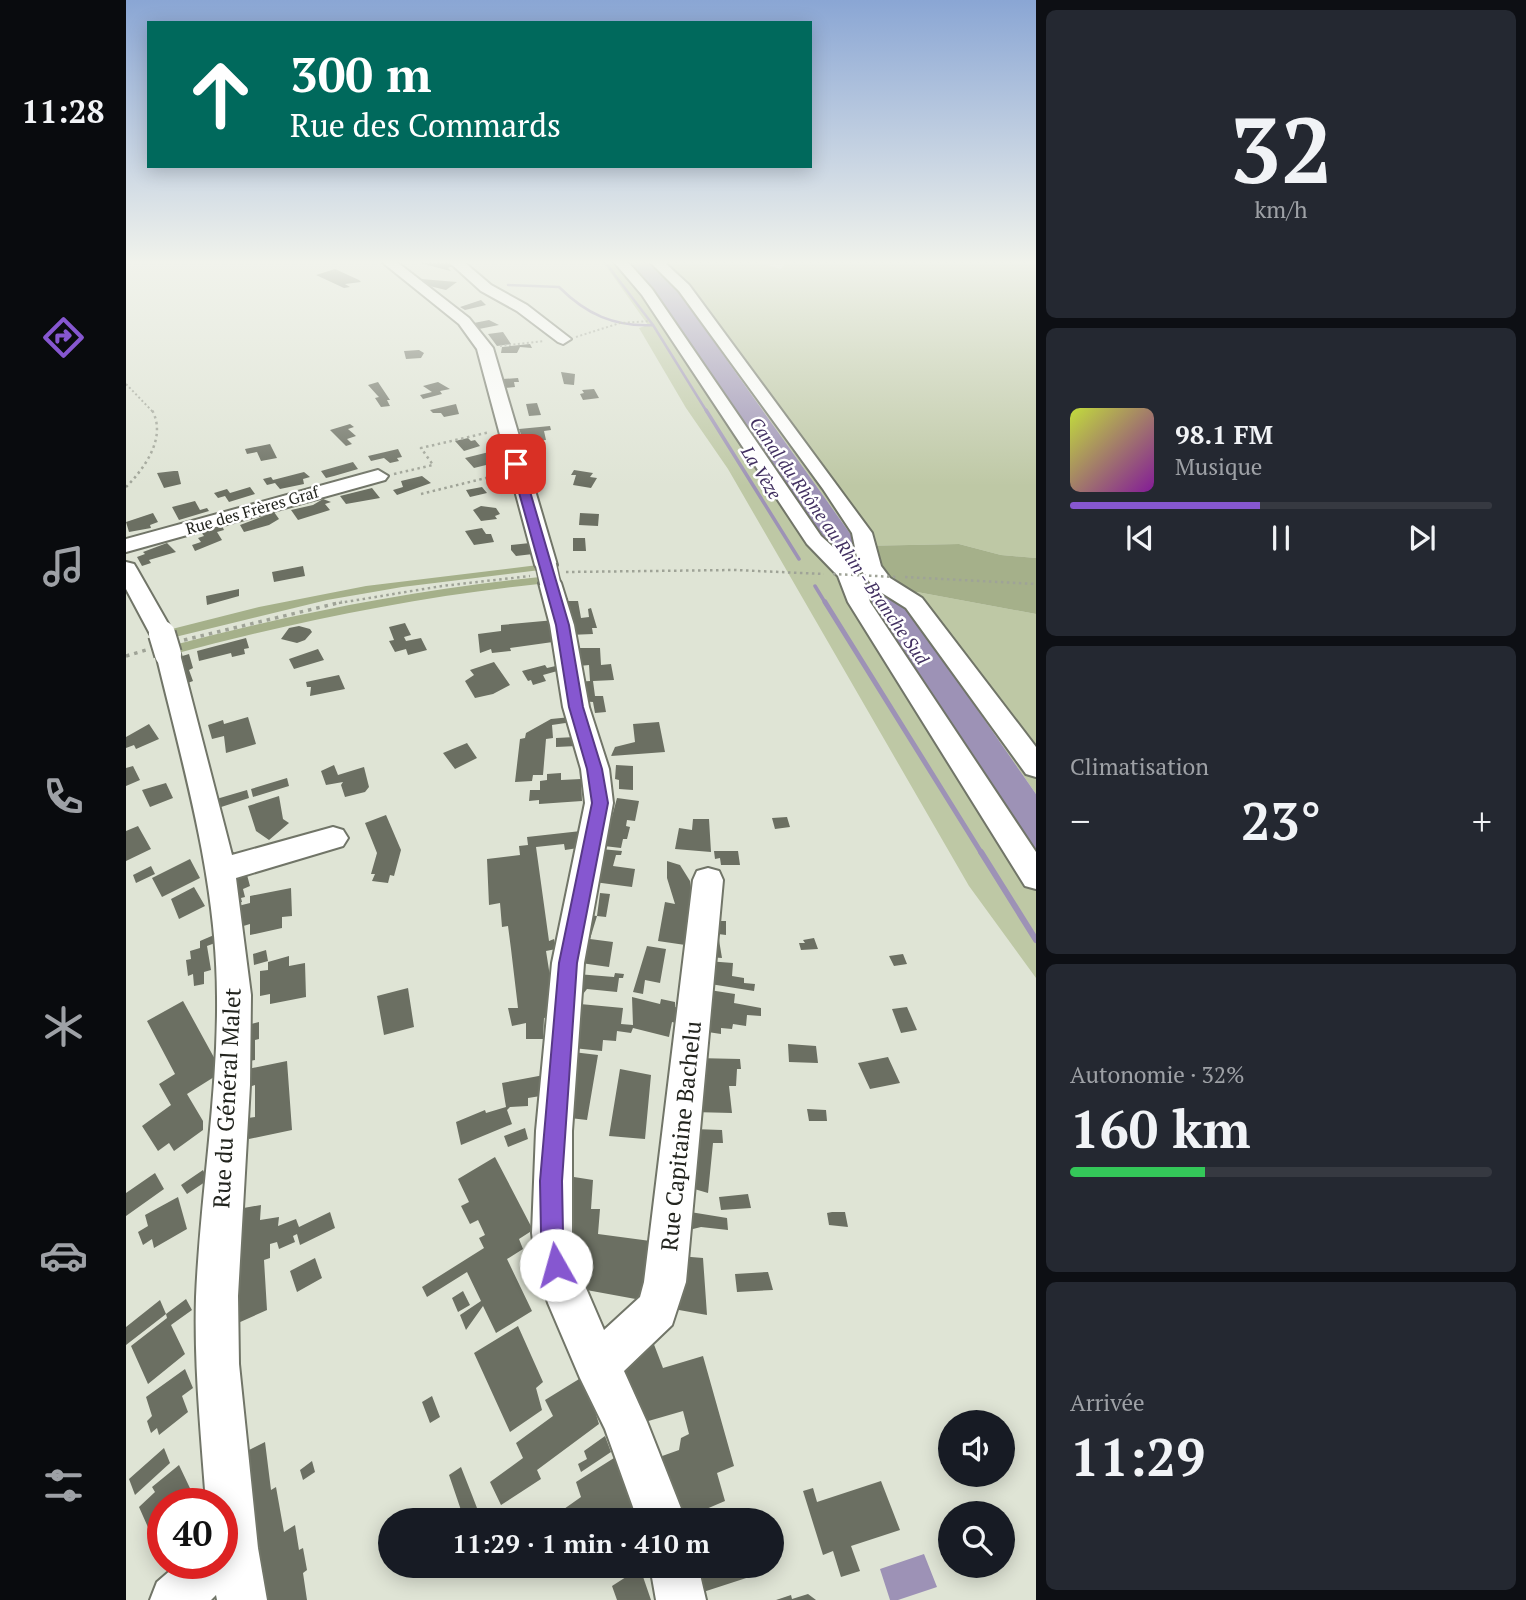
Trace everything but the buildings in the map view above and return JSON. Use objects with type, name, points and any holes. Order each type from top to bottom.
[{"type":"street","points":[[476,337],[485,348],[549,574],[562,625],[576,707],[597,777],[600,803],[568,963],[551,1181],[556,1265],[596,1363],[625,1422],[657,1508]]},
{"type":"street","points":[[559,337],[563,340]]},
{"type":"street","points":[[677,337],[814,540],[847,569],[854,580],[859,602],[1036,877]]},
{"type":"street","points":[[720,337],[862,533],[870,567],[882,583],[914,603],[1036,767]]},
{"type":"street","name":"Rue des Frères Graf","points":[[126,546],[378,476]]},
{"type":"street","name":"Rue du Général Malet","points":[[126,569],[165,644],[216,846],[228,927],[234,995],[232,1085],[217,1296],[221,1488]]},
{"type":"street","points":[[219,871],[332,838]]},
{"type":"street","name":"Rue Capitaine Bachelu","points":[[596,1363],[657,1310],[664,1282],[708,880]]},
{"type":"street","points":[[676,1578],[681,1600]]},
{"type":"street","points":[[175,1600],[198,1579]]},
{"type":"street","name":"Rue du Général Malet","points":[[233,1579],[242,1600]]},
{"type":"path","points":[[563,340],[574,337]]},
{"type":"path","points":[[485,348],[529,343]]},
{"type":"path","points":[[126,384],[153,410],[158,425],[146,462],[126,487]]},
{"type":"path","points":[[378,476],[433,465],[421,448],[508,428]]},
{"type":"path","points":[[421,494],[518,471]]},
{"type":"path","points":[[126,656],[290,611],[402,592],[549,574],[735,570],[1036,584]]},
{"type":"green space","points":[[644,337],[676,337],[1036,866],[1036,978],[969,886],[728,469],[686,408]]},
{"type":"green space","points":[[710,337],[1036,337],[1036,558],[1001,555],[959,544],[859,546]]},
{"type":"green space","points":[[959,544],[1001,555],[1036,558],[1036,614],[917,592],[905,605],[859,546]]},
{"type":"green space","points":[[538,565],[540,570],[402,587],[327,600],[171,638],[168,630],[259,607],[366,586]]},
{"type":"green space","points":[[540,577],[539,584],[355,612],[174,654],[170,646],[354,604]]},
{"type":"green space","points":[[917,592],[1036,614],[1036,794],[905,605]]},
{"type":"water","name":"Canal du Rhône au Rhin - Branche Sud","points":[[677,337],[710,337],[859,546],[905,605],[1036,794],[1036,867],[824,546]]},
{"type":"water","points":[[924,1554],[937,1587],[898,1600],[890,1600],[880,1569]]},
{"type":"waterway","name":"La Vèze","points":[[660,337],[707,412]]},
{"type":"waterway","name":"La Vèze","points":[[706,410],[799,559]]},
{"type":"waterway","points":[[815,586],[826,604]]},
{"type":"waterway","points":[[825,602],[982,854]]},
{"type":"waterway","points":[[981,852],[1036,940]]},
{"type":"route","points":[[516,464],[562,625],[576,707],[595,769],[600,803],[568,963],[551,1181],[556,1265]]}]
